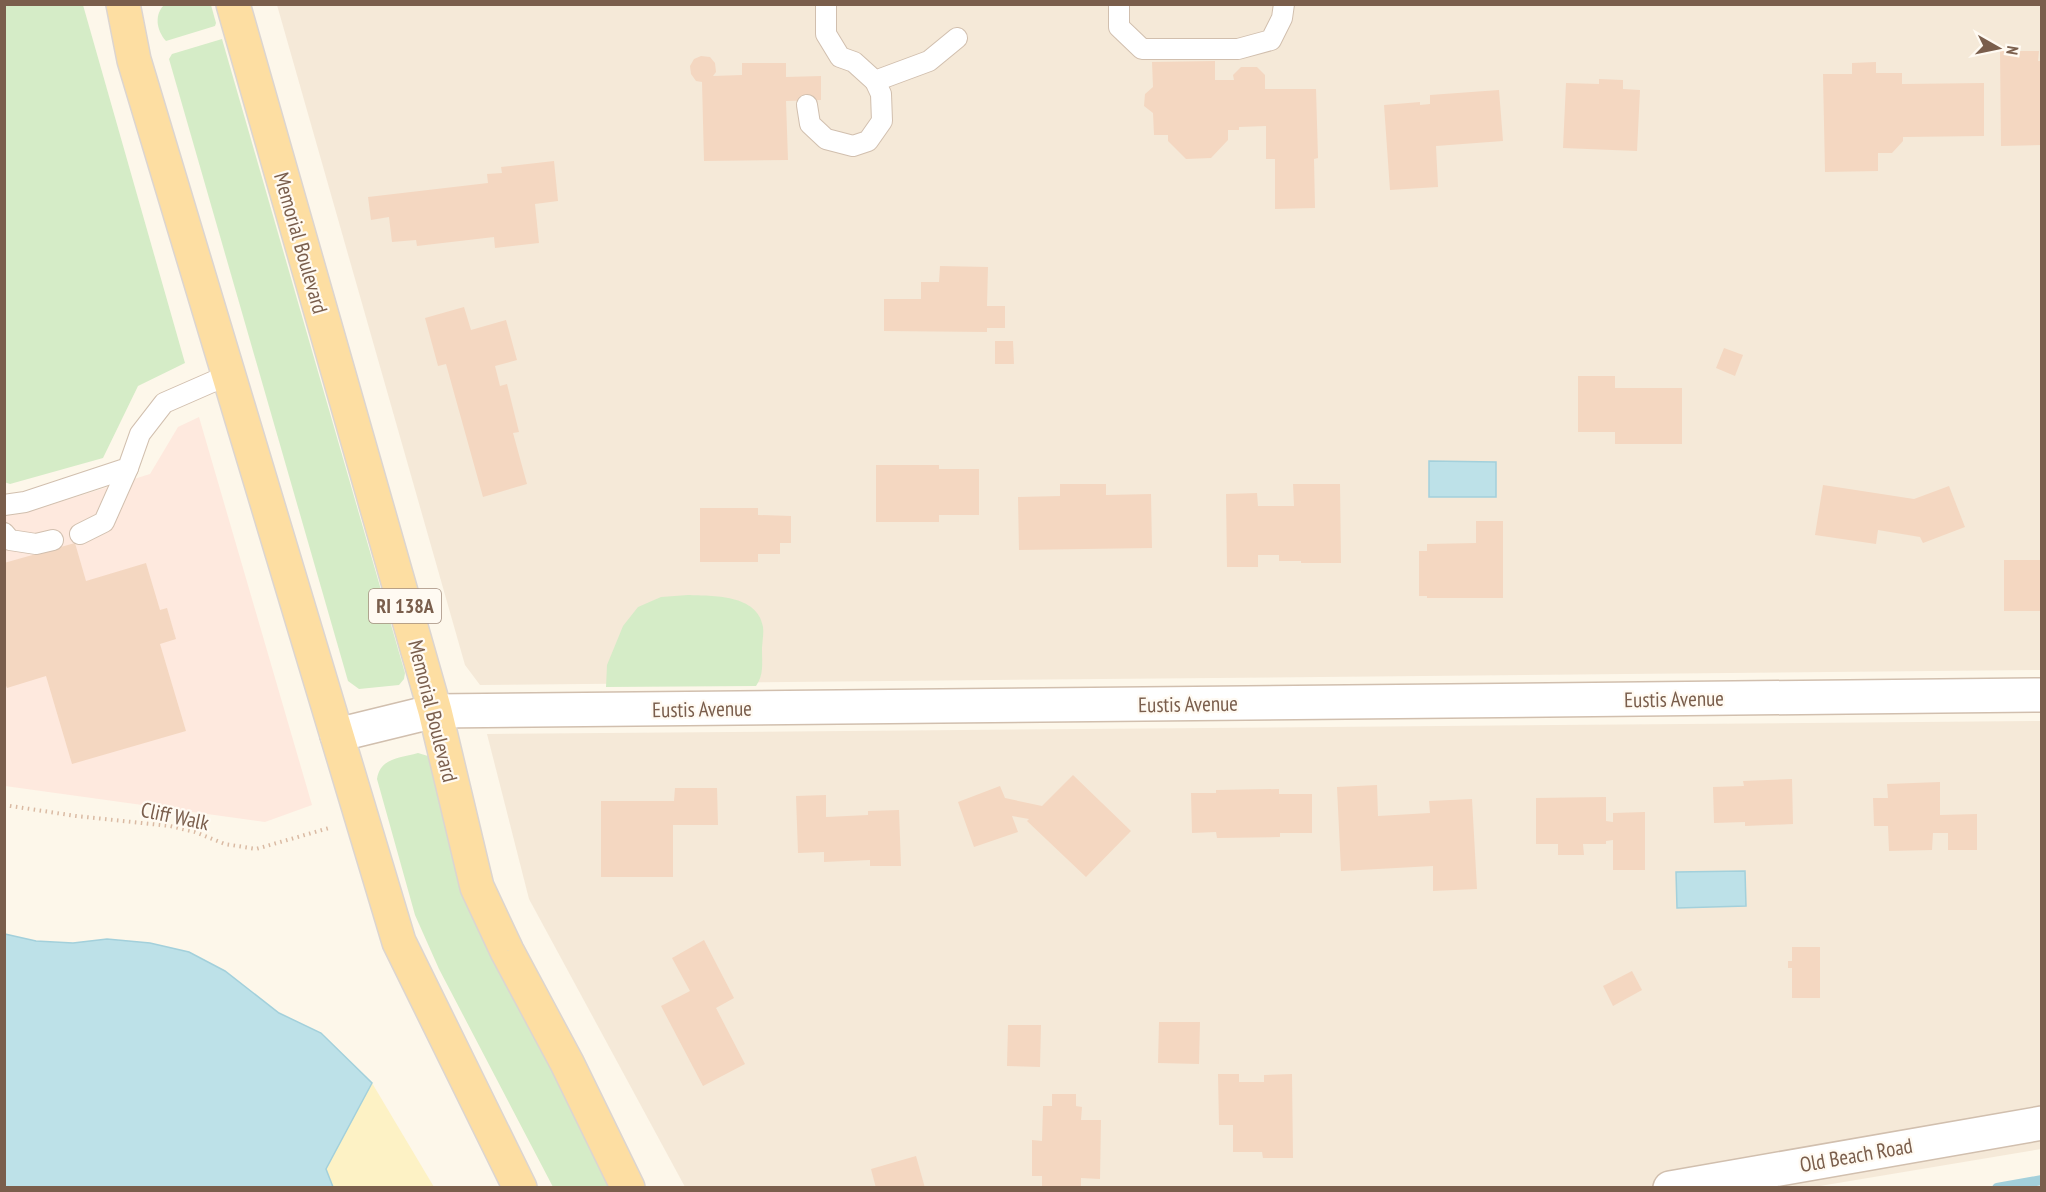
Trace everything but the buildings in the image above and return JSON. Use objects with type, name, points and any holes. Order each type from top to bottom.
[{"type":"main road","points":[[123,4],[134,60],[399,942],[520,1188]]},
{"type":"main road","name":"Memorial Boulevard","points":[[233,4],[435,711],[477,887],[507,951],[567,1063],[628,1188]]},
{"type":"street","name":"Eustis Avenue","points":[[337,735],[435,711],[2042,695]]},
{"type":"street","name":"Old Beach Road","points":[[1670,1188],[2042,1123]]},
{"type":"lane","points":[[807,105],[810,124],[826,139],[853,146],[868,141],[882,121],[881,94],[875,81],[855,62],[840,57],[826,34],[826,4]]},
{"type":"lane","points":[[1119,4],[1119,27],[1142,49],[1238,49],[1271,40],[1282,18],[1284,4]]},
{"type":"lane","points":[[875,81],[929,61],[957,38]]},
{"type":"lane","points":[[80,534],[104,522],[140,434],[164,403],[228,375]]},
{"type":"lane","points":[[4,506],[25,502],[128,468]]},
{"type":"lane","points":[[4,533],[10,540],[36,544],[52,540]]},
{"type":"path","name":"Cliff Walk","points":[[4,805],[76,816],[170,826],[195,832],[225,844],[256,849],[336,826]]},
{"type":"shaded area","points":[[277,5],[2041,5],[2041,670],[480,685],[465,665]]},
{"type":"shaded area","points":[[199,417],[312,805],[265,822],[5,786],[4,508],[20,514],[150,474],[178,427]]},
{"type":"shaded area","points":[[2041,721],[2041,1149],[1808,1188],[685,1187],[529,899],[487,734]]},
{"type":"green space","points":[[5,4],[83,5],[185,363],[138,386],[103,458],[10,484],[4,482]]},
{"type":"green space","points":[[165,4],[211,5],[215,26],[166,41],[158,27],[159,12]]},
{"type":"green space","points":[[222,39],[405,673],[399,685],[359,689],[348,681],[169,59],[172,54]]},
{"type":"green space","points":[[688,595],[733,599],[753,608],[759,616],[763,627],[762,669],[756,686],[606,687],[607,665],[623,626],[638,607],[661,597]]},
{"type":"green space","points":[[418,753],[428,756],[432,762],[618,1187],[553,1187],[439,969],[415,915],[377,779],[382,767],[387,763]]},
{"type":"sand","points":[[372,1083],[434,1187],[333,1187],[325,1169]]},
{"type":"water","points":[[1429,461],[1496,462],[1496,497],[1429,497]]},
{"type":"water","points":[[1745,871],[1746,906],[1677,908],[1676,872]]},
{"type":"water","points":[[5,934],[36,941],[73,943],[107,939],[150,943],[189,952],[225,971],[279,1013],[321,1033],[372,1083],[326,1169],[333,1187],[5,1187]]},
{"type":"waterway","points":[[1997,1188],[2042,1180]]}]
